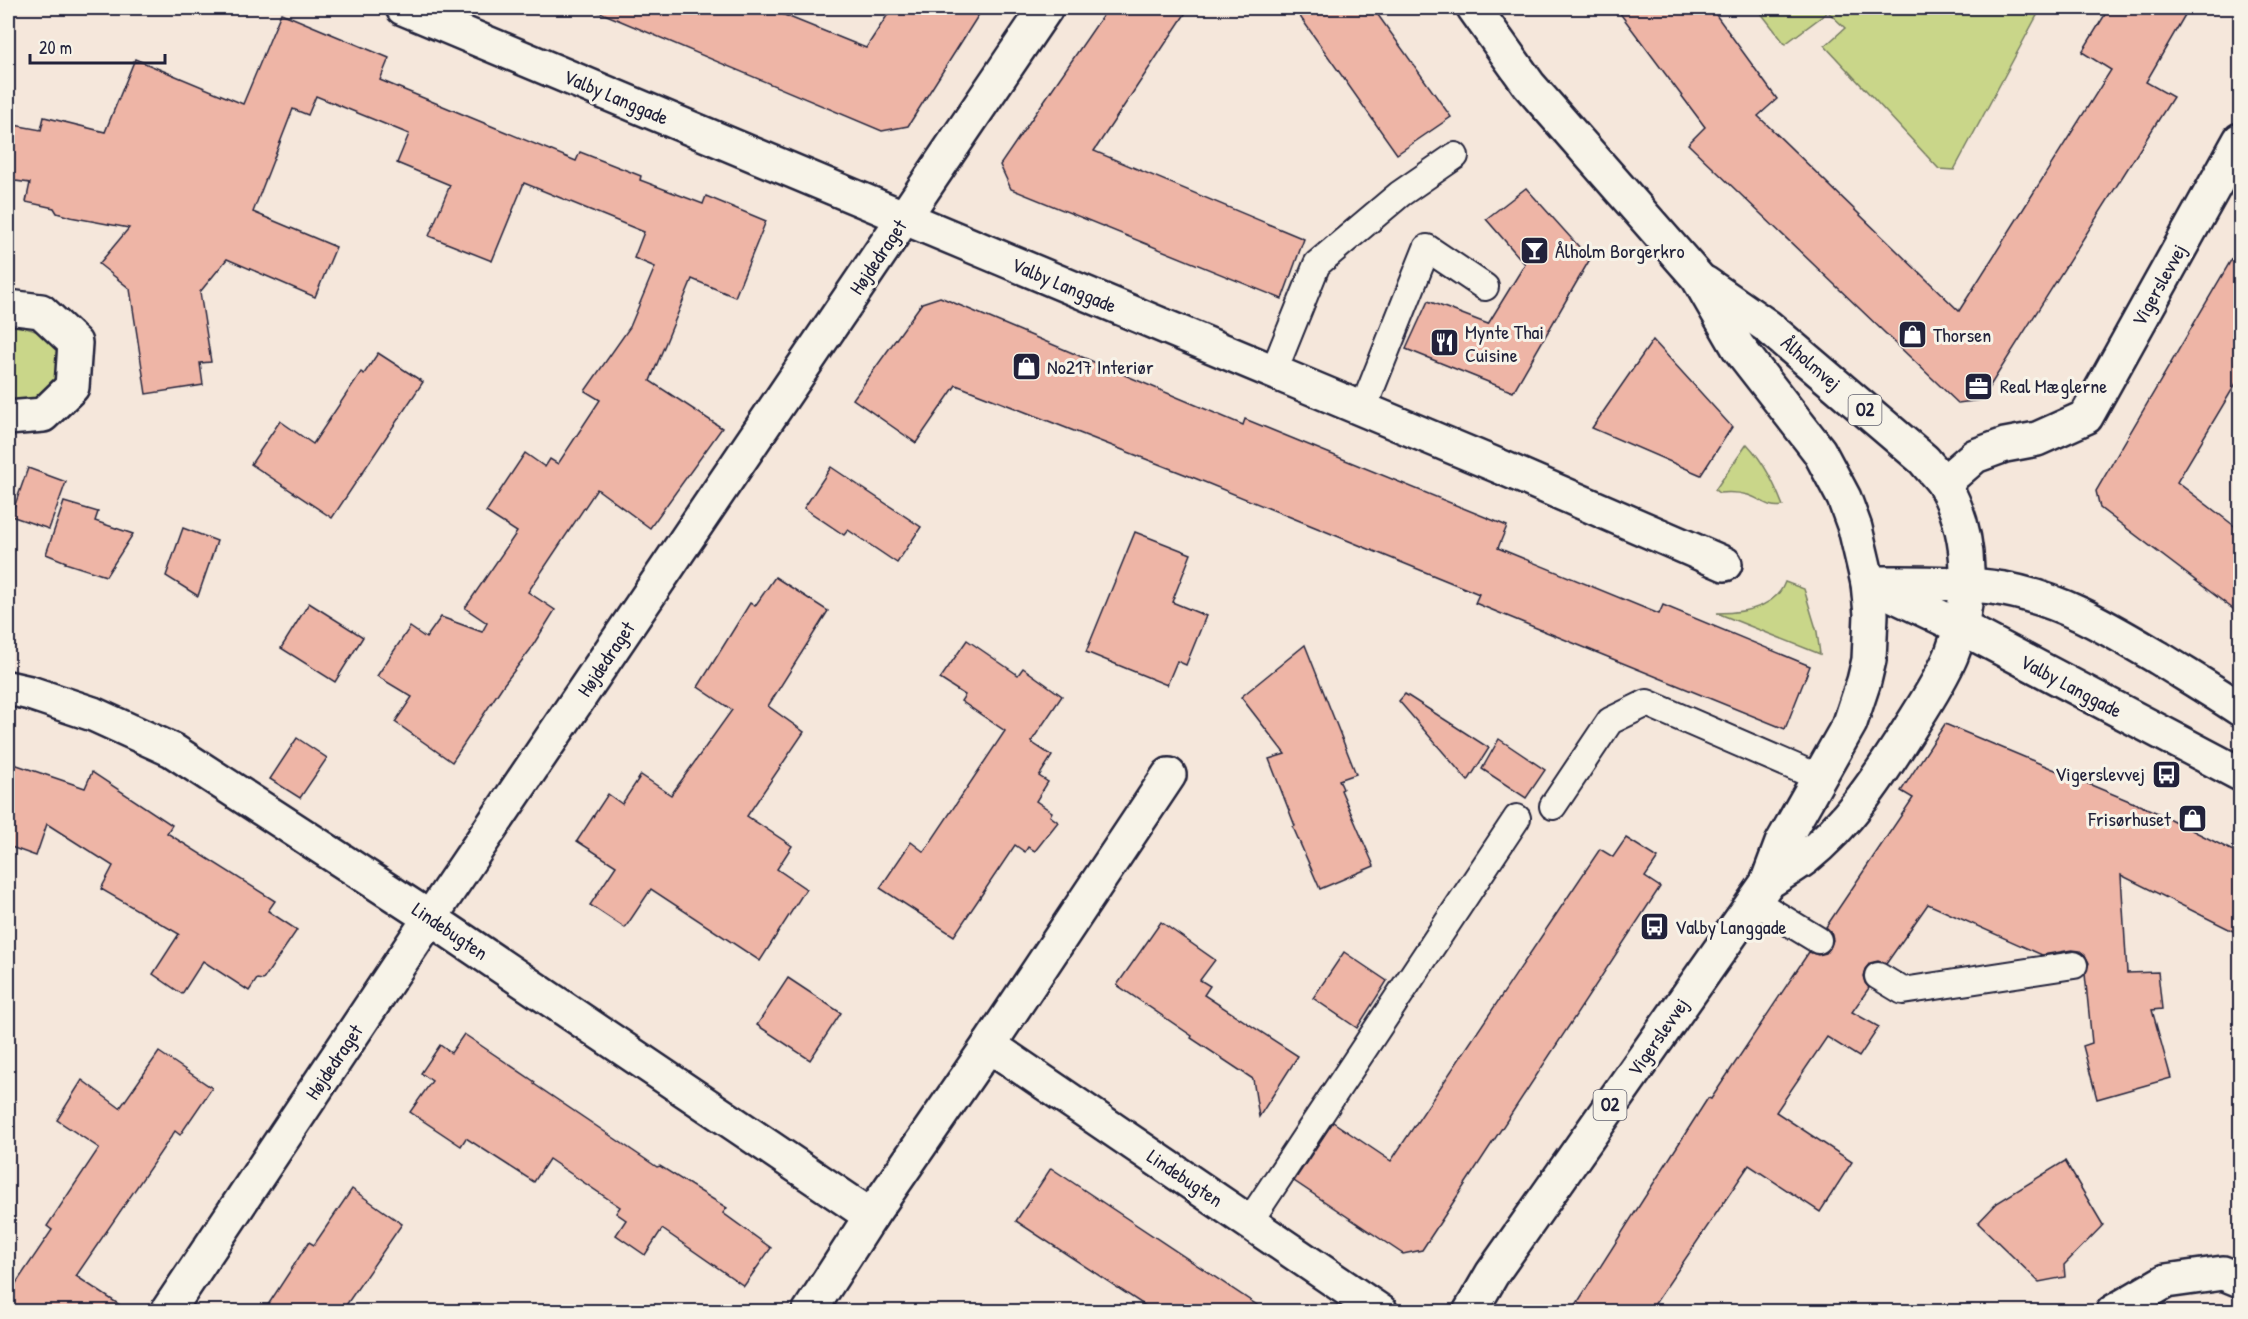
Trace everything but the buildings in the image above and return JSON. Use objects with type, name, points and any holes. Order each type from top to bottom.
[{"type":"street","name":"Valby Langgade","points":[[403,8],[1362,411],[1501,467],[1725,564]]},
{"type":"street","name":"Højdedraget","points":[[167,1311],[1046,8]]},
{"type":"street","name":"Ålholmvej","points":[[1474,8],[1528,86],[1698,278],[1738,347],[1819,451],[1848,508],[1857,534],[1868,583]]},
{"type":"street","name":"Vigerslevvej","points":[[1944,483],[1975,456],[2005,445],[2037,439],[2086,417],[2241,140]]},
{"type":"street","name":"Ålholmvej","points":[[1698,278],[1767,326],[1924,460],[1944,483],[1964,536],[1967,584]]},
{"type":"street","points":[[8,307],[41,311],[75,343],[72,387],[43,415],[8,418]]},
{"type":"street","name":"Valby Langgade","points":[[1868,583],[1961,627],[2241,774]]},
{"type":"street","name":"Vigerslevvej","points":[[1470,1311],[1492,1274],[1760,892],[1782,843],[1850,723],[1869,660],[1871,614],[1868,583]]},
{"type":"street","points":[[1868,583],[1967,584],[2047,600],[2094,620],[2191,676],[2241,709]]},
{"type":"street","name":"O2","points":[[1961,627],[1967,584]]},
{"type":"street","name":"Vigerslevvej","points":[[1760,892],[1805,858],[1833,833],[1862,800],[1889,762],[1943,674],[1961,627]]},
{"type":"street","name":"Lindebugten","points":[[8,688],[93,714],[172,750],[430,918],[871,1216]]},
{"type":"street","points":[[809,1311],[1169,775]]},
{"type":"street","name":"Lindebugten","points":[[989,1045],[1381,1311]]},
{"type":"street","points":[[2113,1311],[2166,1281],[2223,1272],[2241,1280]]},
{"type":"lane","points":[[1273,373],[1317,264],[1400,194],[1455,156]]},
{"type":"lane","points":[[1362,411],[1427,248],[1485,287]]},
{"type":"lane","points":[[1553,806],[1610,720],[1647,703],[1820,778]]},
{"type":"lane","points":[[1249,1222],[1517,818]]},
{"type":"lane","points":[[1760,892],[1818,940]]},
{"type":"lane","points":[[1878,976],[1903,991],[2074,965]]},
{"type":"green space","points":[[1757,8],[2041,8],[1954,170],[1939,169],[1825,46],[1845,28],[1828,12],[1785,44]]},
{"type":"green space","points":[[8,324],[38,332],[56,346],[59,360],[57,382],[35,401],[8,404]]},
{"type":"green space","points":[[1747,444],[1768,473],[1783,506],[1769,505],[1744,494],[1719,493],[1715,490]]},
{"type":"green space","points":[[1785,582],[1804,589],[1817,632],[1820,654],[1717,613],[1737,612],[1766,604],[1774,598]]},
{"type":"place","name":"Ålholm Borgerkro","points":[[1534,251]]},
{"type":"place","name":"Thorsen","points":[[1912,335]]},
{"type":"place","name":"Mynte Thai Cuisine","points":[[1444,343]]},
{"type":"place","name":"No217 Interiør","points":[[1026,367]]},
{"type":"place","name":"Real Mæglerne","points":[[1979,386]]},
{"type":"place","name":"Vigerslevvej","points":[[2166,774]]},
{"type":"place","name":"Frisørhuset","points":[[2192,819]]},
{"type":"place","name":"Valby Langgade","points":[[1654,927]]}]
